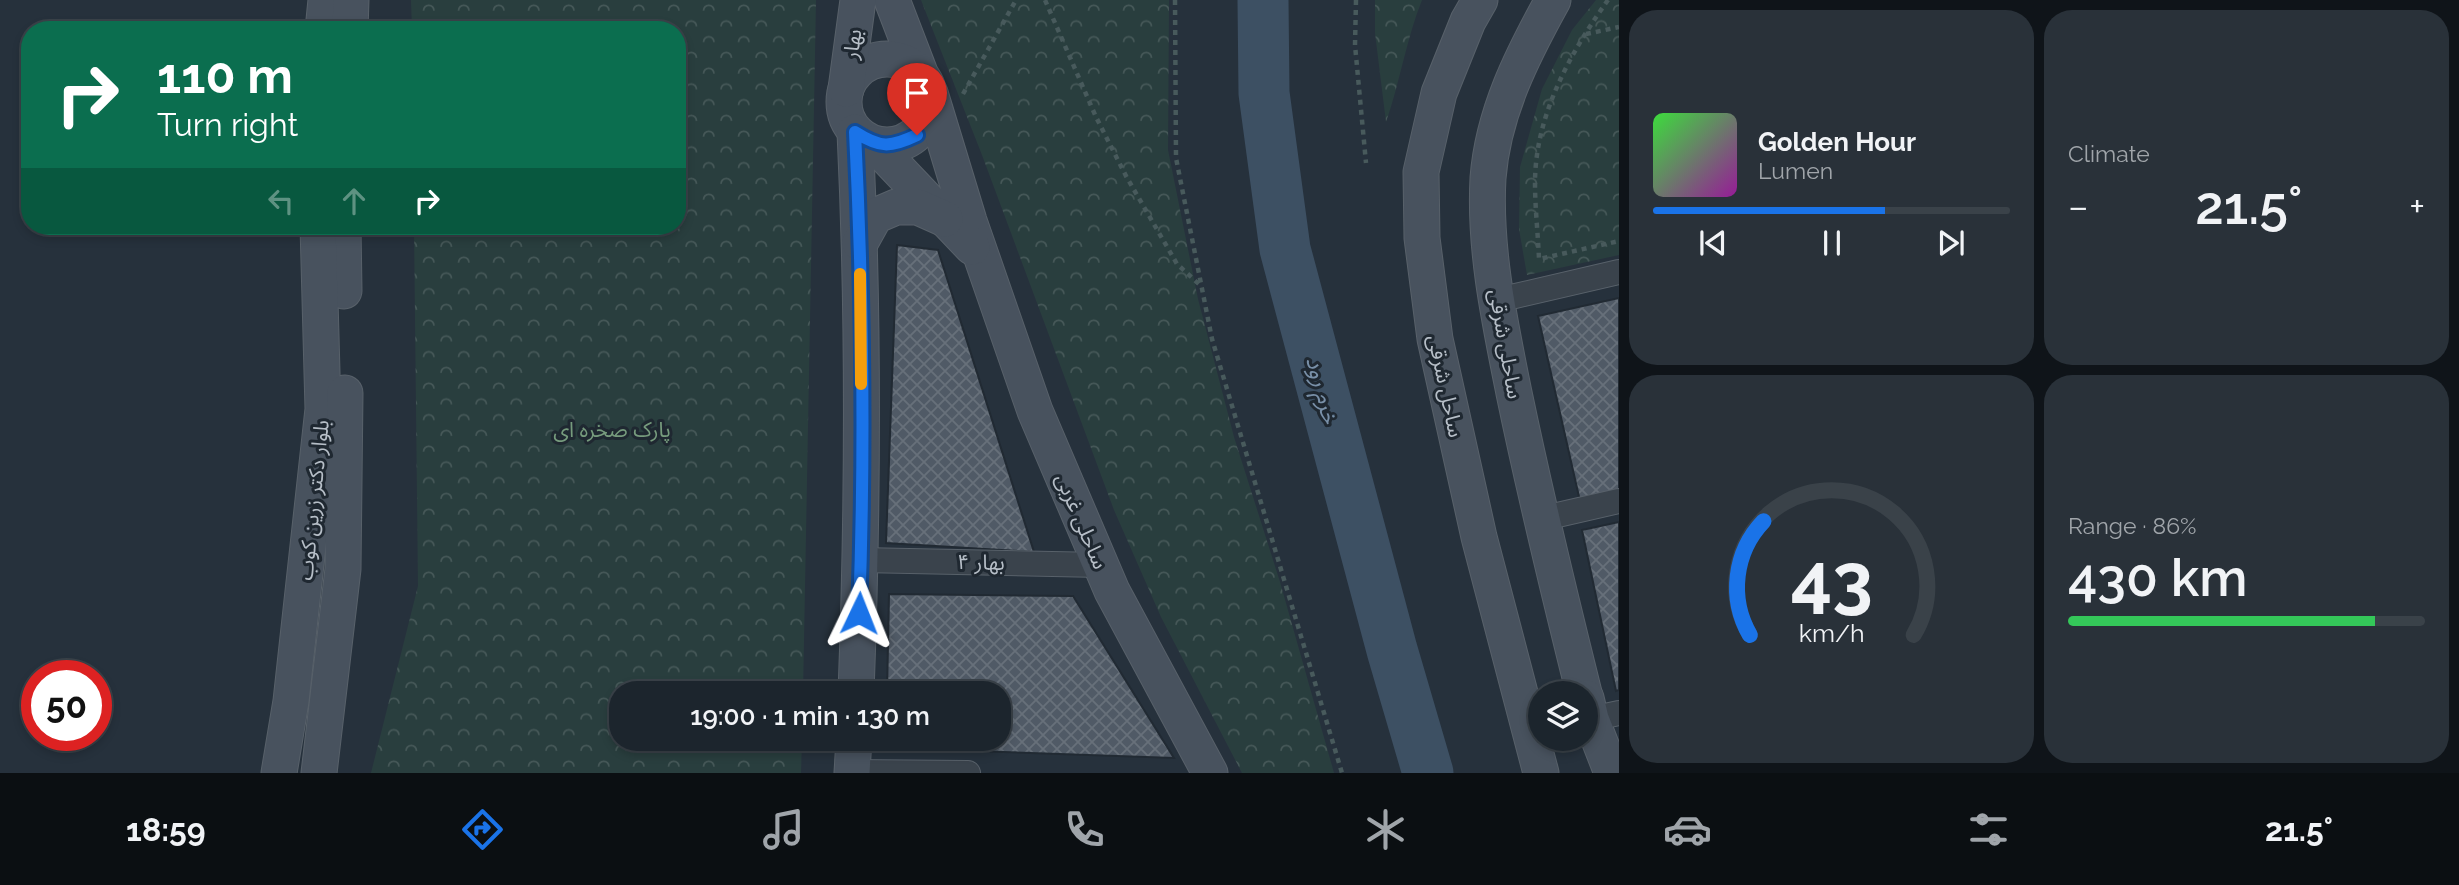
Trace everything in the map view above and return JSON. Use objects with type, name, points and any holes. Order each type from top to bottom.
[{"type":"main road","points":[[324,21],[326,0]]},
{"type":"main road","points":[[350,21],[351,0]]},
{"type":"main road","name":"بهار","points":[[846,89],[858,0]]},
{"type":"main road","name":"ساحلی غربی","points":[[892,0],[925,83],[1035,411],[1112,591],[1210,773]]},
{"type":"main road","name":"ساحل شرقی","points":[[1480,0],[1468,21],[1439,93],[1421,172],[1422,238],[1435,339],[1473,511],[1541,773]]},
{"type":"main road","name":"ساحلی شرقی","points":[[1553,0],[1521,58],[1498,120],[1489,176],[1488,232],[1501,329],[1540,519],[1588,681]]},
{"type":"main road","points":[[864,138],[897,145],[917,135],[929,116],[925,83],[901,61],[878,59],[858,69],[846,89],[844,111],[864,138],[982,257]]},
{"type":"main road","points":[[856,681],[861,560],[860,243],[864,138]]},
{"type":"main road","points":[[860,243],[875,216],[896,207],[918,207],[948,220]]},
{"type":"main road","name":"بلوار دکتر زرین کوب","points":[[279,773],[291,701],[323,409],[318,235]]},
{"type":"main road","name":"بلوار دکتر زرین کوب","points":[[319,773],[343,569],[343,235]]},
{"type":"main road","name":"ساحلی شرقی","points":[[1598,718],[1612,773]]},
{"type":"street","points":[[1498,300],[1619,272]]},
{"type":"street","points":[[1540,519],[1619,501]]},
{"type":"street","name":"بهار ۴","points":[[861,560],[1101,565]]},
{"type":"street","points":[[853,761],[968,773]]},
{"type":"path","points":[[942,132],[1016,0]]},
{"type":"path","points":[[1045,0],[1096,117],[1126,176],[1177,264],[1201,286]]},
{"type":"path","points":[[1175,0],[1173,27],[1176,158],[1212,339],[1342,773]]},
{"type":"path","points":[[1356,0],[1355,45],[1366,163]]},
{"type":"path","points":[[1608,0],[1571,56],[1551,100],[1538,145],[1535,182],[1539,259],[1619,241]]},
{"type":"path","points":[[1585,34],[1619,27]]},
{"type":"green space","name":"پارک صخره ای","points":[[411,0],[816,0],[803,681],[609,681],[609,751],[802,751],[801,773],[371,773],[418,586],[414,235],[686,235],[686,21],[412,21]]},
{"type":"green space","points":[[921,0],[1169,0],[1168,150],[1198,299],[1234,437],[1280,582],[1334,773],[1242,773],[1161,617],[1114,510],[982,155]]},
{"type":"green space","points":[[1375,0],[1422,0],[1386,122],[1375,33]]},
{"type":"green space","points":[[1596,0],[1619,0],[1619,255],[1527,275],[1519,229],[1520,167],[1542,89],[1572,30]]},
{"type":"building","points":[[897,245],[938,250],[1034,552],[886,543]]},
{"type":"building","points":[[1619,298],[1619,500],[1582,510],[1538,316]]},
{"type":"building","points":[[1619,522],[1619,690],[1616,691],[1582,530]]},
{"type":"building","points":[[889,594],[1073,596],[1174,758],[972,751],[1011,751],[1011,681],[887,681]]},
{"type":"waterway","name":"خرم رود","points":[[1263,0],[1264,93],[1285,249],[1392,650],[1428,773]]},
{"type":"slow traffic","points":[[860,274],[861,384]]},
{"type":"route","points":[[859,613],[860,243],[855,132],[874,144],[897,145],[917,135]]}]
